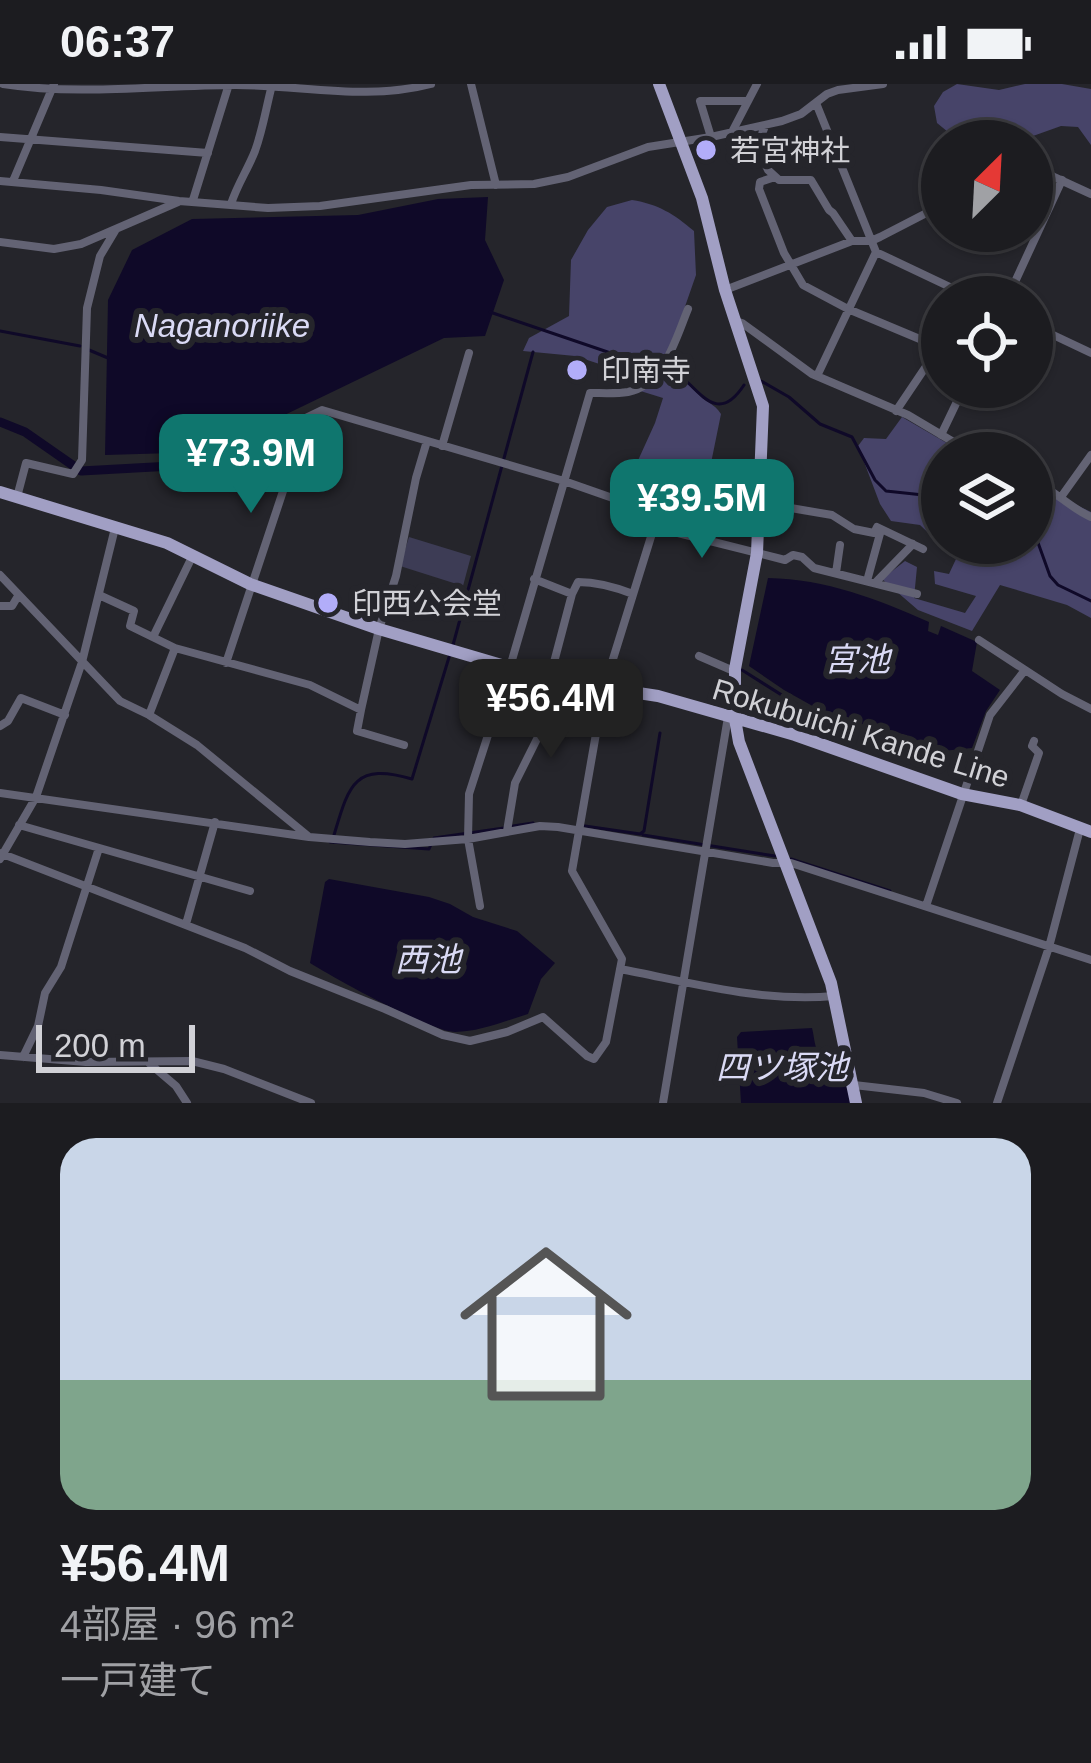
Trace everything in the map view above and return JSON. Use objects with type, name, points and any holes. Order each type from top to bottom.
[{"type":"main road","points":[[659,84],[702,197],[725,290],[763,406],[757,553],[732,718],[748,772],[820,949],[856,1103]]},
{"type":"main road","name":"Rokubuichi Kande Line","points":[[0,492],[167,543],[250,584],[379,629],[551,679],[658,696],[795,735],[962,794],[1021,806],[1088,828]]},
{"type":"street","points":[[3,84],[229,84],[360,93],[431,84]]},
{"type":"street","points":[[193,200],[229,84]]},
{"type":"street","points":[[470,84],[496,185]]},
{"type":"street","points":[[732,131],[757,84]]},
{"type":"street","points":[[0,181],[268,208],[320,206],[471,185],[554,181],[648,147],[765,126],[801,114],[827,94],[846,87],[883,84]]},
{"type":"street","points":[[231,204],[253,157],[272,86]]},
{"type":"street","points":[[13,182],[53,87]]},
{"type":"street","points":[[711,137],[700,101],[748,101]]},
{"type":"street","points":[[816,103],[876,252],[927,276]]},
{"type":"street","points":[[765,126],[757,147],[775,177],[779,181],[811,179],[852,241]]},
{"type":"street","points":[[0,137],[208,153]]},
{"type":"street","points":[[775,177],[758,185],[790,266],[803,285],[921,339]]},
{"type":"street","points":[[1053,177],[1091,194]]},
{"type":"street","points":[[1018,276],[1062,180]]},
{"type":"street","points":[[0,242],[54,249],[81,244],[179,201]]},
{"type":"street","points":[[725,290],[852,241],[871,241],[921,216]]},
{"type":"street","points":[[17,497],[26,464],[73,474],[80,464],[86,308],[100,256],[115,231]]},
{"type":"street","points":[[817,376],[876,252]]},
{"type":"street","points":[[480,905],[468,839],[469,794],[590,393],[632,392],[647,384],[669,356],[688,309]]},
{"type":"street","points":[[735,321],[817,376],[935,432]]},
{"type":"street","points":[[1053,336],[1091,353]]},
{"type":"street","points":[[442,446],[470,352]]},
{"type":"street","points":[[896,411],[921,373]]},
{"type":"street","points":[[226,663],[291,467],[289,426],[322,410],[624,502],[637,519],[654,527],[785,560],[802,557],[814,568],[917,594]]},
{"type":"street","points":[[404,745],[357,731],[427,441]]},
{"type":"street","points":[[1061,497],[1091,455]]},
{"type":"street","points":[[1053,492],[1091,518]]},
{"type":"street","points":[[760,503],[832,515],[865,533],[877,527],[921,548]]},
{"type":"street","points":[[115,528],[82,662],[36,797],[1,856],[187,924],[442,1035],[470,1041],[543,1017],[594,1059],[606,1042],[622,959],[572,871],[604,688],[654,527]]},
{"type":"street","points":[[871,582],[881,530]]},
{"type":"street","points":[[871,582],[913,544]]},
{"type":"street","points":[[836,573],[840,545]]},
{"type":"street","points":[[153,637],[193,556]]},
{"type":"street","points":[[0,575],[120,701],[196,745],[309,837]]},
{"type":"street","points":[[534,579],[572,594]]},
{"type":"street","points":[[507,831],[515,783],[538,737],[557,640],[578,582],[606,584],[633,594]]},
{"type":"street","points":[[99,595],[134,611],[130,626],[175,647],[310,685],[361,710]]},
{"type":"street","points":[[0,606],[12,606],[17,596]]},
{"type":"street","points":[[979,640],[1091,709]]},
{"type":"street","points":[[149,716],[175,647]]},
{"type":"street","points":[[699,656],[736,672]]},
{"type":"street","points":[[926,906],[989,716],[1024,670]]},
{"type":"street","points":[[0,726],[8,722],[21,698],[64,715]]},
{"type":"street","points":[[663,1103],[732,718]]},
{"type":"street","points":[[1021,806],[1040,753],[1032,746],[1034,742]]},
{"type":"street","points":[[0,793],[309,837],[405,844],[540,826],[579,830],[785,862],[1091,960]]},
{"type":"street","points":[[187,924],[215,823]]},
{"type":"street","points":[[20,825],[250,891]]},
{"type":"street","points":[[997,1103],[1088,828]]},
{"type":"street","points":[[23,1058],[46,993],[61,967],[99,848]]},
{"type":"street","points":[[620,969],[773,996],[834,996]]},
{"type":"street","points":[[0,1055],[86,1062],[192,1061],[311,1103]]},
{"type":"street","points":[[148,1062],[176,1086],[187,1103]]},
{"type":"street","points":[[852,1085],[957,1103]]},
{"type":"shaded area","points":[[957,84],[999,90],[1025,84],[1091,89],[1091,145],[1078,127],[1053,129],[1053,120],[936,120],[934,106],[943,92]]},
{"type":"shaded area","points":[[632,200],[665,211],[694,231],[696,275],[666,361],[721,414],[710,468],[682,530],[671,527],[682,497],[675,493],[679,485],[635,467],[663,398],[634,389],[627,373],[575,356],[523,351],[529,338],[569,316],[571,260],[588,230],[607,207]]},
{"type":"shaded area","points":[[902,417],[928,432],[921,432],[921,526],[891,521],[880,504],[858,446],[864,438],[886,439]]},
{"type":"shaded area","points":[[1053,493],[1091,512],[1091,618],[1067,605],[1000,585],[972,631],[918,610],[882,579],[905,561],[917,567],[914,598],[965,613],[976,596],[935,584],[934,571],[949,574],[954,564],[1053,564]]},
{"type":"shaded area","points":[[409,537],[471,556],[463,586],[400,566]]},
{"type":"water","name":"Naganoriike","points":[[488,197],[485,240],[504,280],[485,336],[444,338],[208,452],[105,455],[108,300],[132,250],[192,219],[358,215],[438,199]]},
{"type":"water","name":"宮池","points":[[768,578],[851,592],[929,622],[928,631],[938,635],[941,626],[977,642],[972,671],[1000,690],[972,748],[942,751],[895,731],[834,718],[749,666]]},
{"type":"water","name":"西池","points":[[329,879],[450,904],[517,931],[555,963],[541,979],[528,1014],[464,1032],[425,1023],[310,963]]},
{"type":"water","name":"四ツ塚池","points":[[812,1028],[817,1050],[845,1085],[852,1103],[741,1103],[737,1037],[741,1032]]},
{"type":"waterway","points":[[490,312],[640,363],[658,364]]},
{"type":"waterway","points":[[0,331],[80,346]]},
{"type":"waterway","points":[[89,350],[108,358]]},
{"type":"waterway","points":[[453,645],[533,352]]},
{"type":"waterway","points":[[667,366],[714,403],[723,404],[744,385]]},
{"type":"waterway","points":[[761,381],[820,424],[852,437],[886,491],[921,495]]},
{"type":"waterway","points":[[0,422],[25,432],[81,471],[208,464],[274,437]]},
{"type":"waterway","points":[[1046,564],[1058,585],[1091,601]]},
{"type":"waterway","points":[[334,835],[357,782],[377,774],[412,779],[450,654]]},
{"type":"waterway","points":[[742,670],[815,716]]},
{"type":"waterway","points":[[799,732],[805,712]]},
{"type":"waterway","points":[[585,826],[644,831],[660,733]]},
{"type":"waterway","points":[[513,826],[533,823]]},
{"type":"waterway","points":[[330,842],[429,849],[434,838],[504,828]]},
{"type":"waterway","points":[[643,835],[775,856]]},
{"type":"waterway","points":[[791,859],[890,891]]},
{"type":"place","name":"若宮神社","points":[[706,150]]},
{"type":"place","name":"印南寺","points":[[577,370]]},
{"type":"place","name":"印西公会堂","points":[[328,603]]}]
